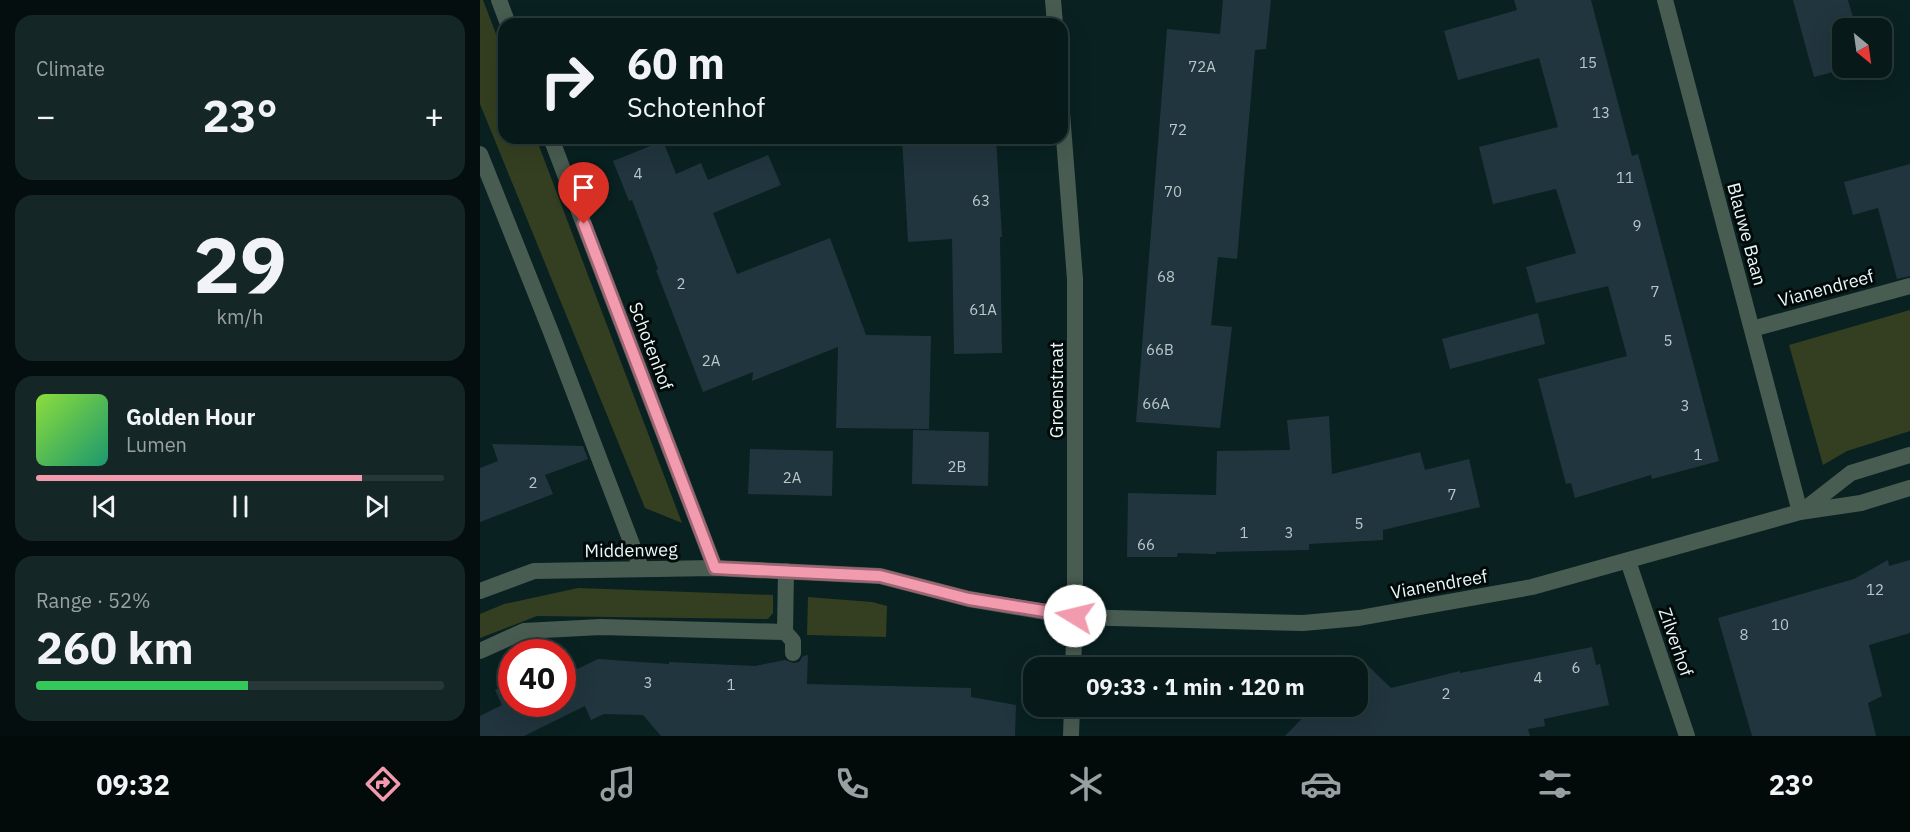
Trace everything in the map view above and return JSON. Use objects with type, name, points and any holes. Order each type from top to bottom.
[{"type":"street","points":[[499,0],[506,18]]},
{"type":"street","points":[[1053,0],[1054,18]]},
{"type":"street","name":"Blauwe Baan","points":[[1665,0],[1800,512]]},
{"type":"street","name":"Schotenhof","points":[[553,144],[715,568]]},
{"type":"street","name":"Groenstraat","points":[[1065,144],[1076,279],[1073,657]]},
{"type":"street","points":[[480,154],[641,568]]},
{"type":"street","name":"Vianendreef","points":[[1752,329],[1910,286]]},
{"type":"street","name":"Vianendreef","points":[[1800,512],[1851,473],[1910,455]]},
{"type":"street","name":"Vianendreef","points":[[1075,616],[1303,622],[1359,618],[1532,587],[1800,512],[1861,503],[1910,488]]},
{"type":"street","name":"Zilverhof","points":[[1628,561],[1687,736]]},
{"type":"street","name":"Middenweg","points":[[480,591],[534,571],[715,568],[880,576],[969,599],[1075,616]]},
{"type":"street","points":[[786,571],[785,632],[793,641],[793,652]]},
{"type":"street","points":[[480,651],[524,631],[601,627],[785,632]]},
{"type":"street","points":[[1071,736],[1072,717]]},
{"type":"green space","points":[[480,0],[483,0],[498,39],[498,144],[538,144],[682,523],[645,508],[480,104]]},
{"type":"green space","points":[[1910,310],[1910,431],[1847,451],[1823,465],[1789,345]]},
{"type":"green space","points":[[578,588],[773,595],[773,613],[768,619],[537,616],[480,638],[480,614],[504,604]]},
{"type":"green space","points":[[808,597],[872,602],[887,606],[886,637],[807,635]]},
{"type":"building","points":[[1223,0],[1271,0],[1266,49],[1255,50],[1237,259],[1218,257],[1211,325],[1232,327],[1220,428],[1136,422],[1167,29],[1220,34]]},
{"type":"building","points":[[1514,0],[1591,0],[1632,156],[1638,154],[1719,461],[1652,479],[1651,475],[1575,498],[1571,483],[1566,484],[1538,379],[1627,356],[1608,286],[1536,303],[1526,267],[1576,253],[1556,189],[1493,204],[1479,147],[1558,127],[1539,58],[1458,80],[1444,31],[1517,10]]},
{"type":"building","points":[[1793,0],[1848,0],[1853,18],[1832,18],[1832,72],[1814,77]]},
{"type":"building","points":[[656,144],[664,144],[676,174],[701,163],[708,180],[768,155],[781,185],[713,213],[737,274],[830,238],[866,335],[931,336],[929,429],[836,428],[838,347],[752,381],[753,372],[703,392],[632,200],[629,201],[613,161]]},
{"type":"building","points":[[902,144],[996,144],[1002,237],[1000,237],[1002,353],[954,354],[952,239],[908,242]]},
{"type":"building","points":[[1910,164],[1910,276],[1897,279],[1878,208],[1853,215],[1844,182]]},
{"type":"building","points":[[1538,313],[1545,344],[1450,369],[1442,339]]},
{"type":"building","points":[[1329,416],[1332,474],[1420,452],[1425,470],[1469,459],[1480,507],[1383,530],[1383,540],[1309,544],[1309,550],[1216,552],[1216,554],[1178,553],[1177,557],[1127,557],[1128,493],[1216,495],[1217,451],[1290,450],[1287,420]]},
{"type":"building","points":[[913,430],[989,432],[988,486],[912,484]]},
{"type":"building","points":[[492,444],[583,446],[588,459],[545,475],[553,494],[480,522],[480,468],[498,461]]},
{"type":"building","points":[[750,449],[833,451],[832,496],[748,494]]},
{"type":"building","points":[[1888,560],[1889,566],[1910,560],[1910,633],[1869,645],[1882,696],[1868,703],[1876,736],[1752,736],[1718,618],[1854,579]]},
{"type":"building","points":[[1592,647],[1596,665],[1600,664],[1609,705],[1544,719],[1545,726],[1528,729],[1530,736],[1285,736],[1303,717],[1368,717],[1368,666],[1391,688],[1460,671],[1460,673]]},
{"type":"building","points":[[808,655],[807,684],[971,688],[971,697],[1016,705],[1015,736],[661,736],[643,715],[604,714],[591,720],[585,706],[576,710],[576,670],[598,659],[669,664],[669,662],[755,666],[785,660],[799,662],[803,656]]},
{"type":"building","points":[[498,707],[498,717],[563,717],[524,736],[480,736],[480,716]]},
{"type":"route","points":[[584,224],[715,568],[880,576],[969,599],[1075,616]]}]
